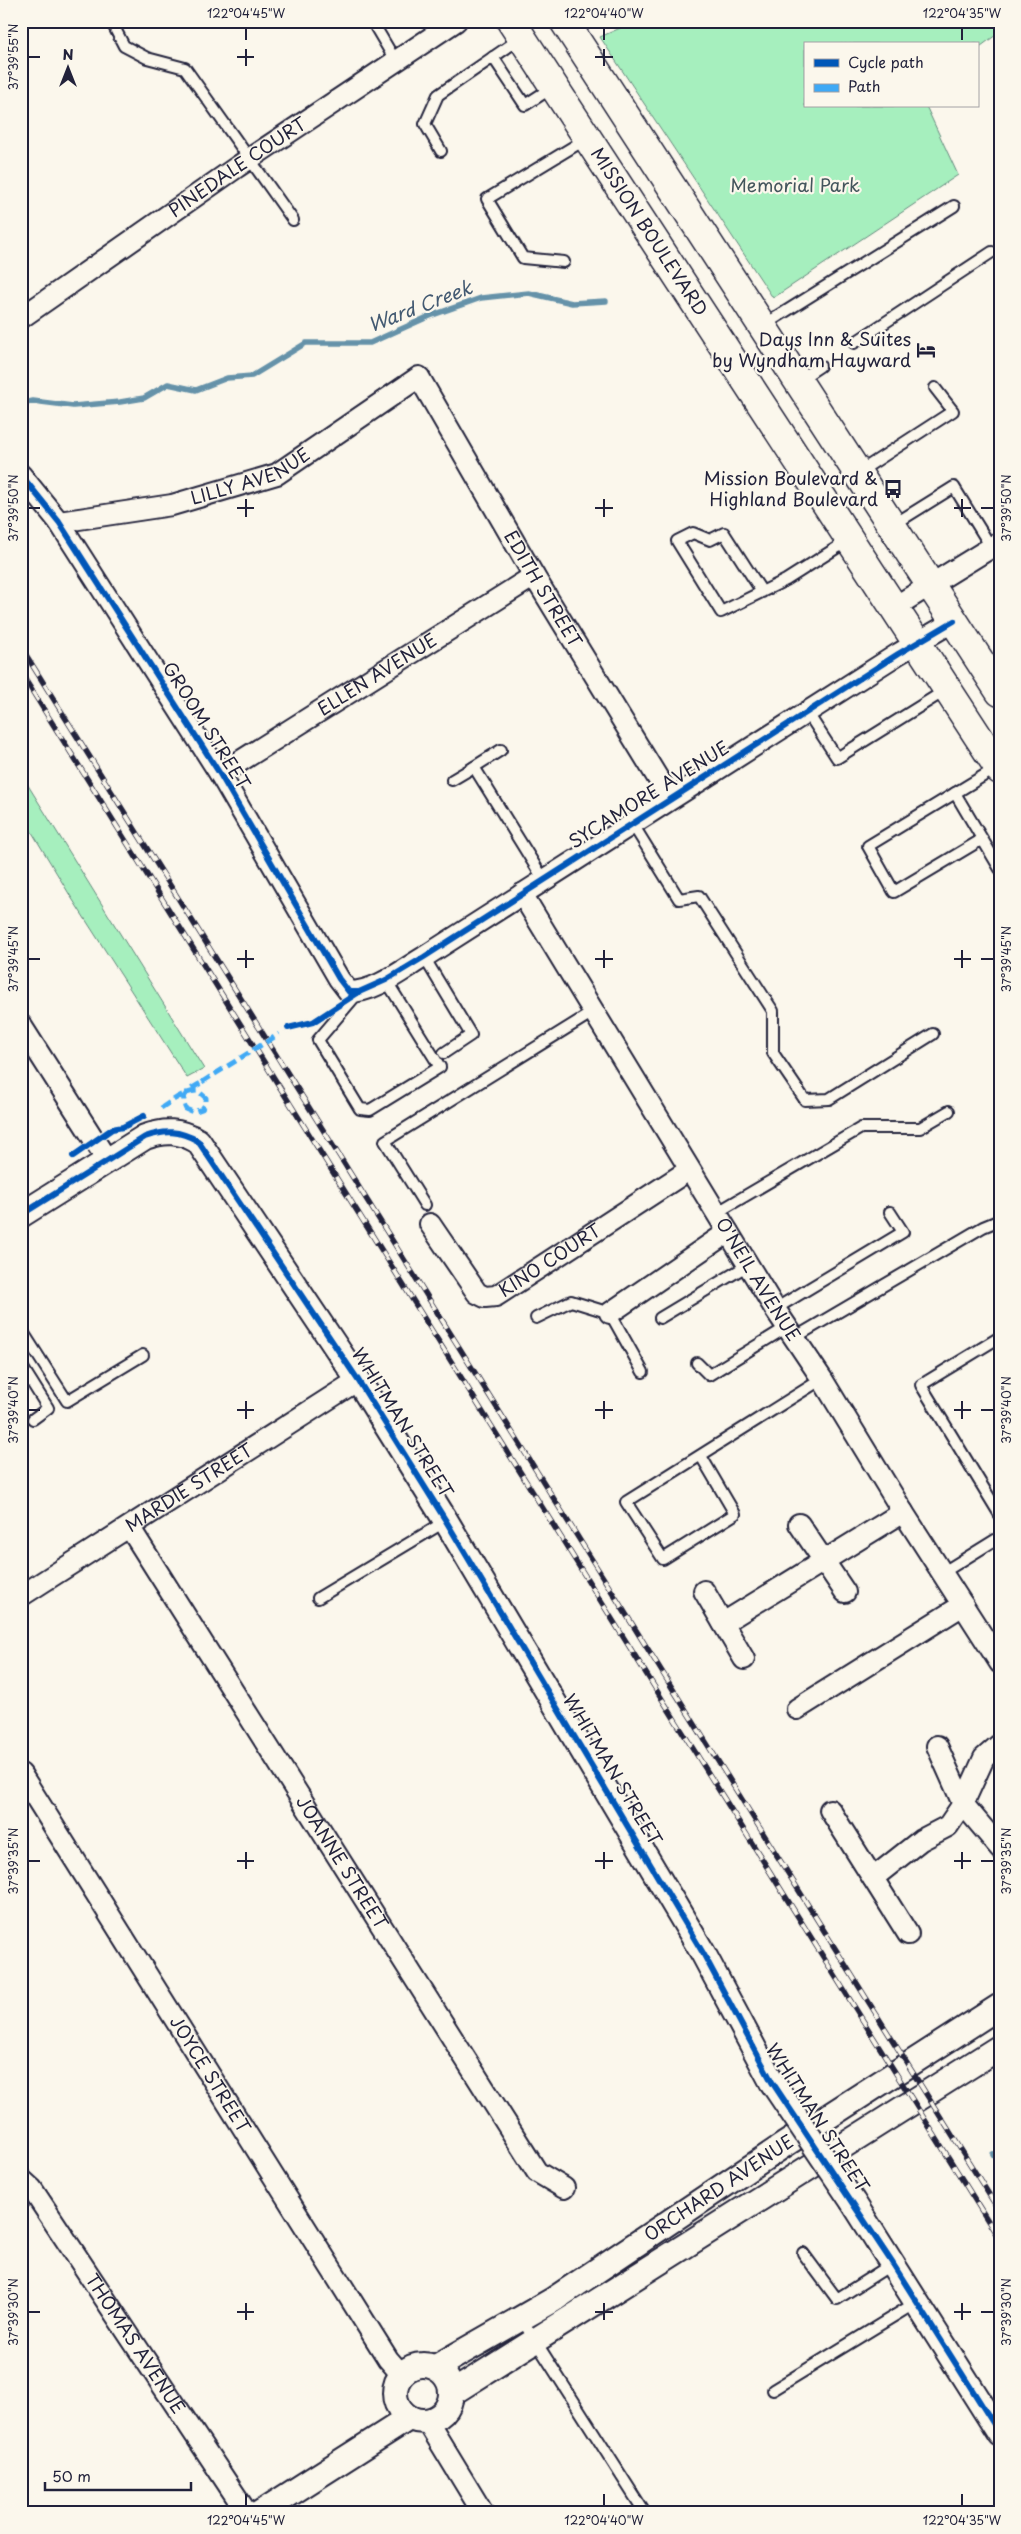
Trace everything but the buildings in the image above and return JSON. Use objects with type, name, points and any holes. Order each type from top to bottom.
[{"type":"main road","points":[[564,21],[763,325],[809,373],[858,472],[1000,692]]},
{"type":"main road","name":"MISSION BOULEVARD","points":[[516,29],[946,690],[999,768]]},
{"type":"street","name":"PINEDALE COURT","points":[[21,318],[251,158],[456,21]]},
{"type":"street","name":"LILLY AVENUE","points":[[59,522],[172,505],[277,474],[419,377]]},
{"type":"street","name":"EDITH STREET","points":[[419,377],[534,576],[670,798]]},
{"type":"street","name":"GROOM STREET","points":[[21,475],[59,522],[220,774],[339,980],[349,992],[359,992]]},
{"type":"street","points":[[893,608],[995,545]]},
{"type":"street","name":"ELLEN AVENUE","points":[[220,774],[534,576]]},
{"type":"street","name":"SYCAMORE AVENUE","points":[[359,992],[386,980],[424,957],[916,642],[954,622]]},
{"type":"street","name":"O'NEIL AVENUE","points":[[522,894],[775,1309],[822,1379],[903,1512],[1000,1663]]},
{"type":"street","points":[[21,1025],[107,1160],[21,1215]]},
{"type":"street","name":"WHITMAN STREET","points":[[107,1160],[145,1137],[161,1131],[183,1133],[198,1141],[210,1156],[358,1380],[446,1521],[703,1953],[772,2082],[853,2202],[1000,2434]]},
{"type":"street","name":"KINO COURT","points":[[430,1224],[477,1293],[485,1297],[496,1296],[689,1170]]},
{"type":"street","points":[[610,1312],[728,1232]]},
{"type":"street","name":"MARDIE STREET","points":[[21,1596],[130,1528],[358,1380]]},
{"type":"street","points":[[723,1623],[903,1512]]},
{"type":"street","points":[[799,1524],[845,1592]]},
{"type":"street","name":"JOANNE STREET","points":[[130,1528],[537,2172],[564,2188]]},
{"type":"street","points":[[704,1591],[744,1659]]},
{"type":"street","points":[[797,1709],[963,1605]]},
{"type":"street","points":[[872,1878],[920,1840],[948,1826],[963,1804],[984,1758],[1000,1744]]},
{"type":"street","points":[[936,1746],[963,1804],[1000,1848]]},
{"type":"street","name":"JOYCE STREET","points":[[21,1774],[388,2359],[401,2374]]},
{"type":"street","points":[[830,1810],[908,1934]]},
{"type":"street","name":"ORCHARD AVENUE","points":[[401,2374],[420,2365],[436,2368],[522,2320],[784,2145],[1000,2006]]},
{"type":"street","name":"ORCHARD AVENUE","points":[[452,2393],[1000,2047]]},
{"type":"street","name":"THOMAS AVENUE","points":[[21,2178],[32,2189],[247,2513]]},
{"type":"street","points":[[260,2513],[418,2420],[442,2415],[447,2409],[452,2393],[448,2378],[436,2368]]},
{"type":"street","points":[[401,2374],[395,2387],[397,2405],[418,2420],[483,2513]]},
{"type":"lane","points":[[111,21],[124,46],[147,58],[185,68],[251,158],[293,220]]},
{"type":"lane","points":[[372,21],[395,60]]},
{"type":"lane","points":[[441,151],[425,124],[438,95],[493,57],[516,29]]},
{"type":"lane","points":[[493,57],[525,105],[554,87]]},
{"type":"lane","points":[[564,262],[523,258],[487,200],[587,138]]},
{"type":"lane","points":[[763,325],[954,206]]},
{"type":"lane","points":[[854,343],[992,252]]},
{"type":"lane","points":[[858,472],[953,411],[935,388]]},
{"type":"lane","points":[[892,525],[954,487],[995,545]]},
{"type":"lane","points":[[762,592],[724,533],[710,540],[693,533],[677,541],[721,612],[762,592],[786,580],[848,540]]},
{"type":"lane","points":[[807,712],[837,758],[946,690]]},
{"type":"lane","points":[[452,780],[502,750]]},
{"type":"lane","points":[[474,767],[544,880]]},
{"type":"lane","points":[[981,840],[894,892],[868,846],[999,768]]},
{"type":"lane","points":[[955,793],[981,840],[1000,869]]},
{"type":"lane","points":[[632,823],[679,899],[699,896],[774,1011],[773,1053],[805,1100],[829,1099],[933,1034]]},
{"type":"lane","points":[[424,957],[471,1035],[444,1052]]},
{"type":"lane","points":[[359,992],[318,1040],[360,1109],[370,1110],[440,1067],[386,980]]},
{"type":"lane","points":[[425,1205],[385,1141],[593,1012]]},
{"type":"lane","points":[[716,1213],[862,1128],[920,1128],[949,1111]]},
{"type":"lane","points":[[775,1309],[903,1232],[890,1212]]},
{"type":"lane","points":[[697,1363],[709,1375],[790,1333],[983,1226],[1000,1220]]},
{"type":"lane","points":[[660,1318],[748,1265]]},
{"type":"lane","points":[[536,1318],[571,1301],[610,1312],[643,1372]]},
{"type":"lane","points":[[21,1329],[67,1401],[142,1355]]},
{"type":"lane","points":[[1000,1337],[921,1385],[1000,1515]]},
{"type":"lane","points":[[21,1365],[48,1408],[33,1419]]},
{"type":"lane","points":[[701,1456],[735,1514],[663,1559],[626,1502],[822,1379]]},
{"type":"lane","points":[[318,1598],[446,1521]]},
{"type":"lane","points":[[942,1573],[1000,1538]]},
{"type":"lane","points":[[803,2253],[837,2299],[893,2264]]},
{"type":"lane","points":[[773,2390],[917,2302]]},
{"type":"lane","points":[[522,2320],[645,2513]]},
{"type":"green space","name":"Memorial Park","points":[[636,21],[1000,21],[1000,32],[978,48],[978,42],[804,42],[804,108],[927,108],[958,175],[773,298],[600,37]]},
{"type":"green space","points":[[21,774],[204,1069],[187,1078],[71,897],[21,814]]},
{"type":"waterway","name":"Ward Creek","points":[[21,404],[33,401],[73,406],[120,402],[144,398],[168,384],[196,390],[227,378],[252,376],[306,343],[370,343],[430,316],[481,298],[529,293],[572,303],[606,301]]},
{"type":"waterway","points":[[993,2154],[1000,2164]]},
{"type":"railway","points":[[21,647],[1000,2212]]},
{"type":"railway","points":[[21,673],[1000,2240]]},
{"type":"marked path","points":[[202,1082],[279,1034]]},
{"type":"marked path","points":[[161,1108],[183,1095],[188,1093],[193,1091],[198,1091],[206,1098],[206,1103],[202,1109],[193,1112],[186,1109],[184,1099],[185,1095],[187,1092],[203,1082]]},
{"type":"cycle path","points":[[21,475],[59,522],[220,774],[339,979],[349,992],[359,992]]},
{"type":"cycle path","points":[[288,1028],[313,1022],[359,992],[386,980],[424,957],[898,654],[954,621]]},
{"type":"cycle path","points":[[73,1156],[112,1129],[123,1127],[144,1116]]},
{"type":"cycle path","points":[[21,1215],[145,1137],[172,1132],[198,1141],[358,1380],[446,1521],[703,1953],[772,2082],[893,2264],[1000,2434]]},
{"type":"place","name":"Days Inn & Suites by Wyndham Hayward","points":[[926,350]]},
{"type":"place","name":"Mission Boulevard & Highland Boulevard","points":[[893,489]]}]
